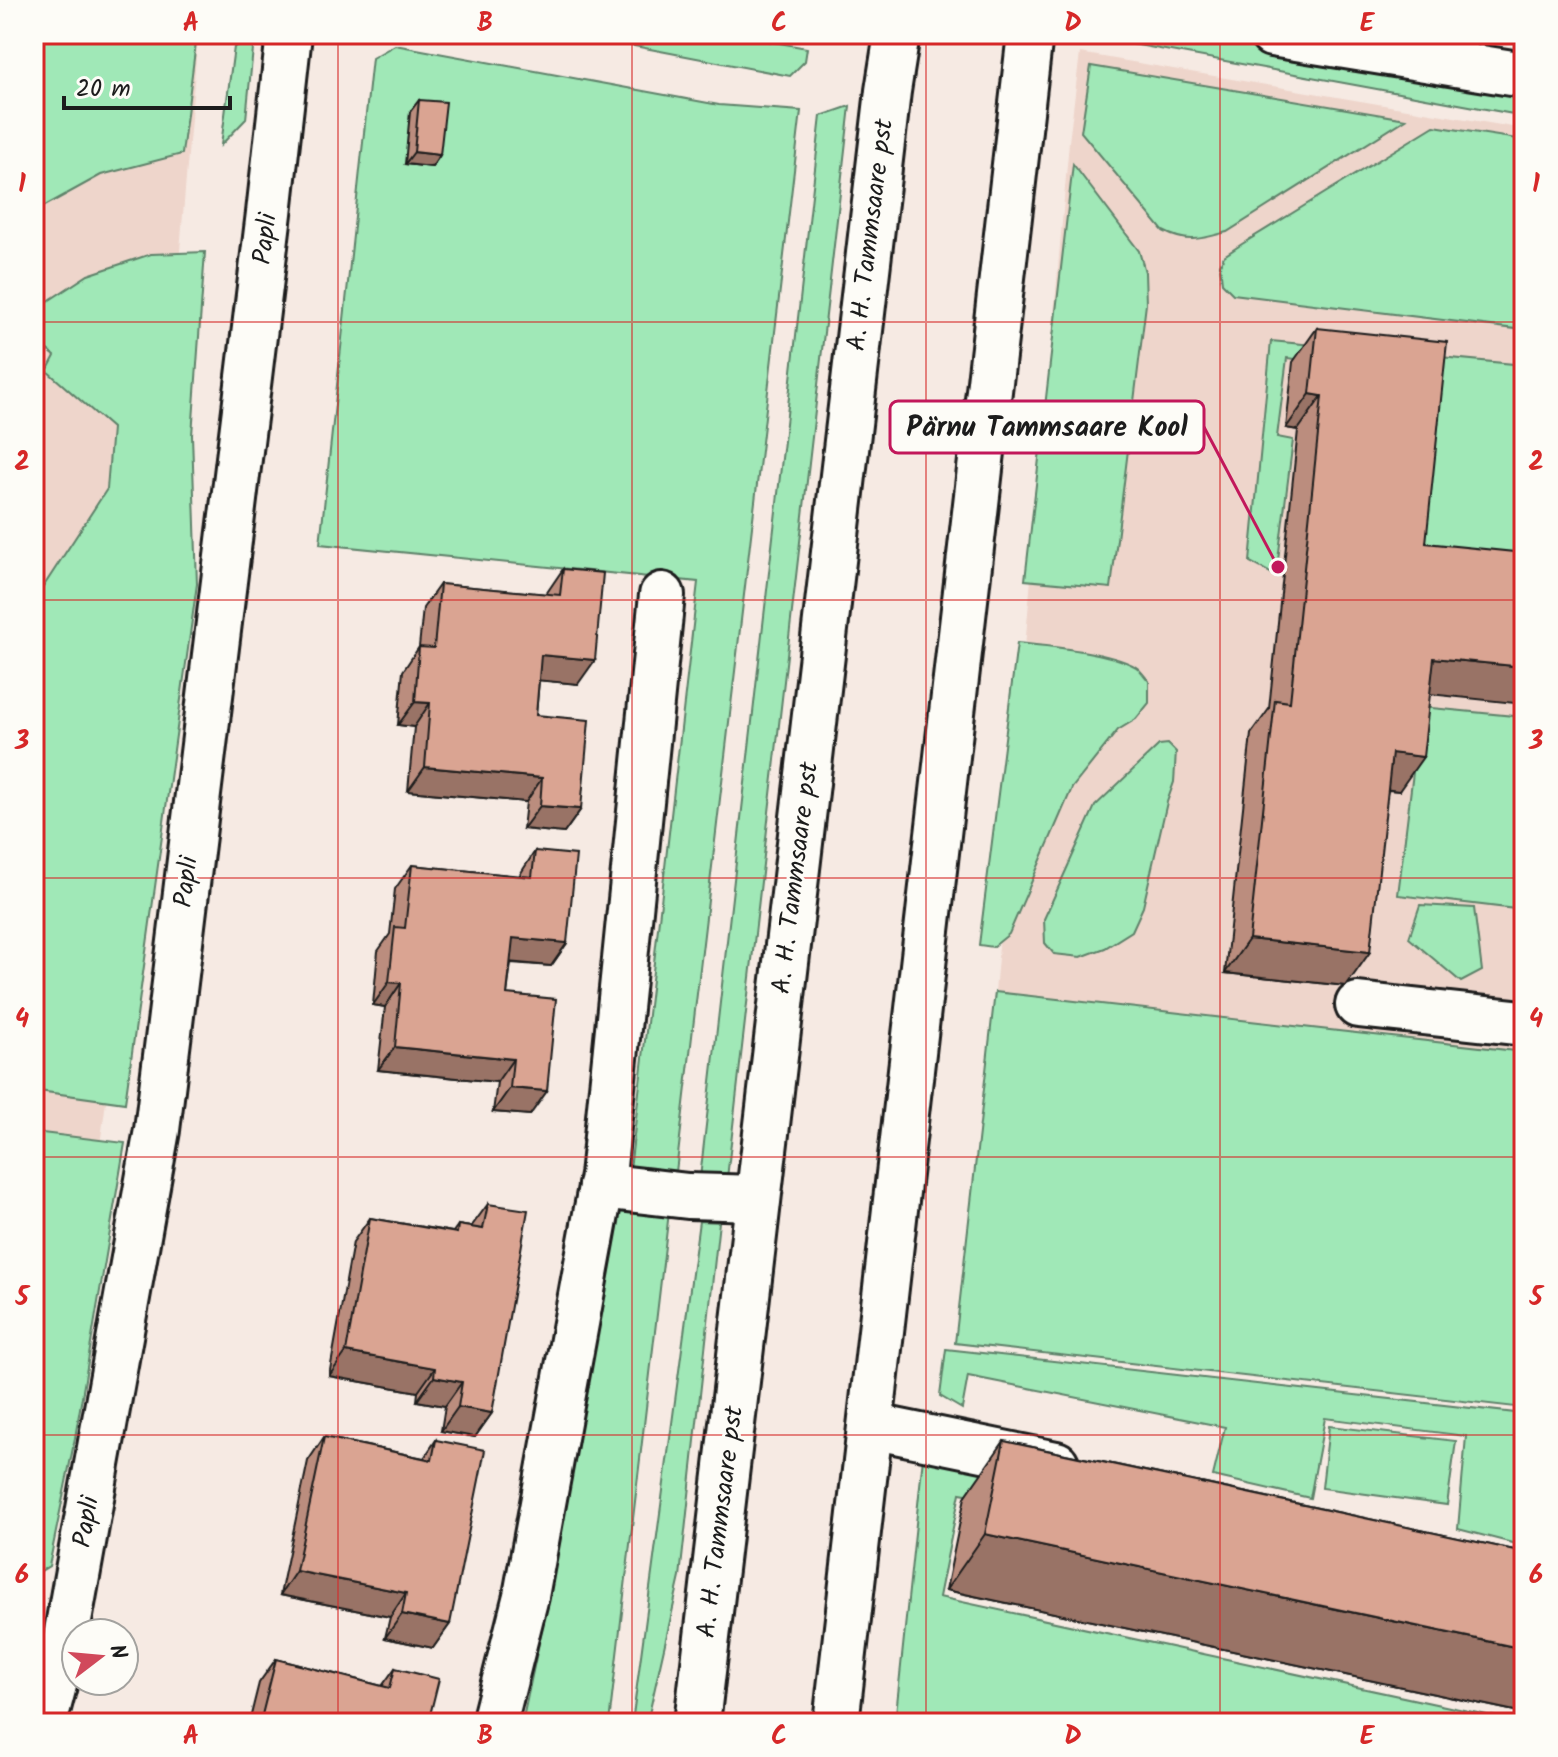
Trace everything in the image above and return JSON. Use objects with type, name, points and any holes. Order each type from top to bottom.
[{"type":"street","name":"Papli","points":[[44,1723],[65,1643],[157,1130],[289,34]]},
{"type":"street","name":"A. H. Tammsaare pst","points":[[697,1723],[884,123],[897,34]]},
{"type":"street","points":[[836,1723],[1030,34]]},
{"type":"street","points":[[1272,34],[1463,49],[1524,75]]},
{"type":"street","points":[[494,1723],[526,1596],[601,1186],[662,595]]},
{"type":"street","points":[[1358,1005],[1524,1023]]},
{"type":"street","points":[[601,1186],[688,1196],[758,1198]]},
{"type":"street","points":[[871,1426],[1088,1470]]},
{"type":"shaded area","points":[[34,34],[198,34],[173,335],[178,574],[86,1248],[39,1563],[34,1578]]},
{"type":"shaded area","points":[[1080,53],[1524,129],[1524,1408],[955,1343],[995,992],[1069,142]]},
{"type":"green space","points":[[34,34],[197,34],[182,154],[101,175],[34,212]]},
{"type":"green space","points":[[572,34],[730,34],[807,48],[805,61],[790,76]]},
{"type":"green space","points":[[1095,34],[1185,34],[1524,93],[1524,116],[1094,37]]},
{"type":"green space","points":[[254,39],[246,119],[221,145],[234,47]]},
{"type":"green space","points":[[395,45],[719,105],[801,111],[676,1172],[630,1170],[698,582],[320,544],[372,58]]},
{"type":"green space","points":[[1091,66],[1406,119],[1227,232],[1202,238],[1180,238],[1163,231],[1081,132]]},
{"type":"green space","points":[[850,106],[727,1178],[700,1178],[821,116]]},
{"type":"green space","points":[[1434,126],[1524,140],[1524,330],[1233,294],[1222,283],[1220,265],[1224,256]]},
{"type":"green space","points":[[1073,164],[1139,251],[1145,272],[1146,304],[1111,588],[1025,580]]},
{"type":"green space","points":[[205,252],[192,435],[197,584],[125,1103],[39,1091],[34,1058],[34,601],[107,489],[112,428],[47,371],[55,356],[40,344],[42,305],[88,275],[151,254]]},
{"type":"green space","points":[[1271,341],[1524,365],[1524,584],[1407,572],[1430,373],[1287,358],[1277,437],[1293,440],[1276,576],[1250,562]]},
{"type":"green space","points":[[1017,643],[1078,650],[1125,662],[1138,668],[1149,681],[1149,703],[1136,719],[1118,730],[1072,788],[1009,934],[993,947],[979,945]]},
{"type":"green space","points":[[1421,707],[1524,717],[1524,910],[1398,895]]},
{"type":"green space","points":[[1168,744],[1176,752],[1174,782],[1143,907],[1132,931],[1105,948],[1081,957],[1054,954],[1045,943],[1044,919],[1095,806],[1159,745]]},
{"type":"green space","points":[[1420,905],[1474,908],[1482,971],[1461,982],[1409,938]]},
{"type":"green space","points":[[995,992],[1524,1052],[1524,1408],[955,1343]]},
{"type":"green space","points":[[34,1132],[125,1143],[75,1438],[49,1566],[34,1575]]},
{"type":"green space","points":[[618,1209],[669,1212],[609,1723],[522,1723],[544,1619]]},
{"type":"green space","points":[[699,1221],[719,1222],[680,1577],[647,1723],[632,1723]]},
{"type":"green space","points":[[946,1349],[1524,1414],[1524,1546],[1458,1529],[1466,1436],[1325,1418],[1310,1498],[1213,1476],[1225,1427],[968,1376],[962,1409],[940,1396]]},
{"type":"green space","points":[[1329,1426],[1456,1441],[1447,1505],[1322,1488]]},
{"type":"green space","points":[[923,1457],[1026,1474],[1018,1503],[960,1493],[939,1597],[1524,1723],[895,1723]]},
{"type":"building","points":[[419,100],[446,102],[440,155],[414,152]]},
{"type":"building","points":[[1317,328],[1447,342],[1426,543],[1524,553],[1524,667],[1434,658],[1423,757],[1392,753],[1370,952],[1249,939],[1275,700],[1290,702],[1322,396],[1310,394]]},
{"type":"building","points":[[563,569],[603,573],[595,660],[541,655],[536,715],[589,720],[581,809],[540,806],[542,778],[425,767],[430,703],[415,702],[419,647],[434,648],[440,584],[560,595]]},
{"type":"building","points":[[535,851],[576,855],[567,943],[513,938],[507,994],[556,999],[547,1091],[510,1088],[513,1059],[395,1047],[401,983],[389,982],[395,927],[405,928],[412,865],[532,877]]},
{"type":"building","points":[[488,1204],[528,1210],[492,1413],[458,1407],[462,1382],[434,1377],[435,1368],[346,1352],[370,1218],[457,1233],[458,1225],[483,1229]]},
{"type":"building","points":[[324,1437],[432,1460],[436,1440],[485,1450],[450,1624],[402,1614],[406,1593],[296,1571]]},
{"type":"building","points":[[1004,1441],[1524,1552],[1524,1649],[985,1534]]},
{"type":"building","points":[[276,1659],[390,1688],[395,1668],[439,1679],[428,1723],[260,1723]]},
{"type":"place","name":"Pärnu Tammsaare Kool","points":[[1278,567]]}]
